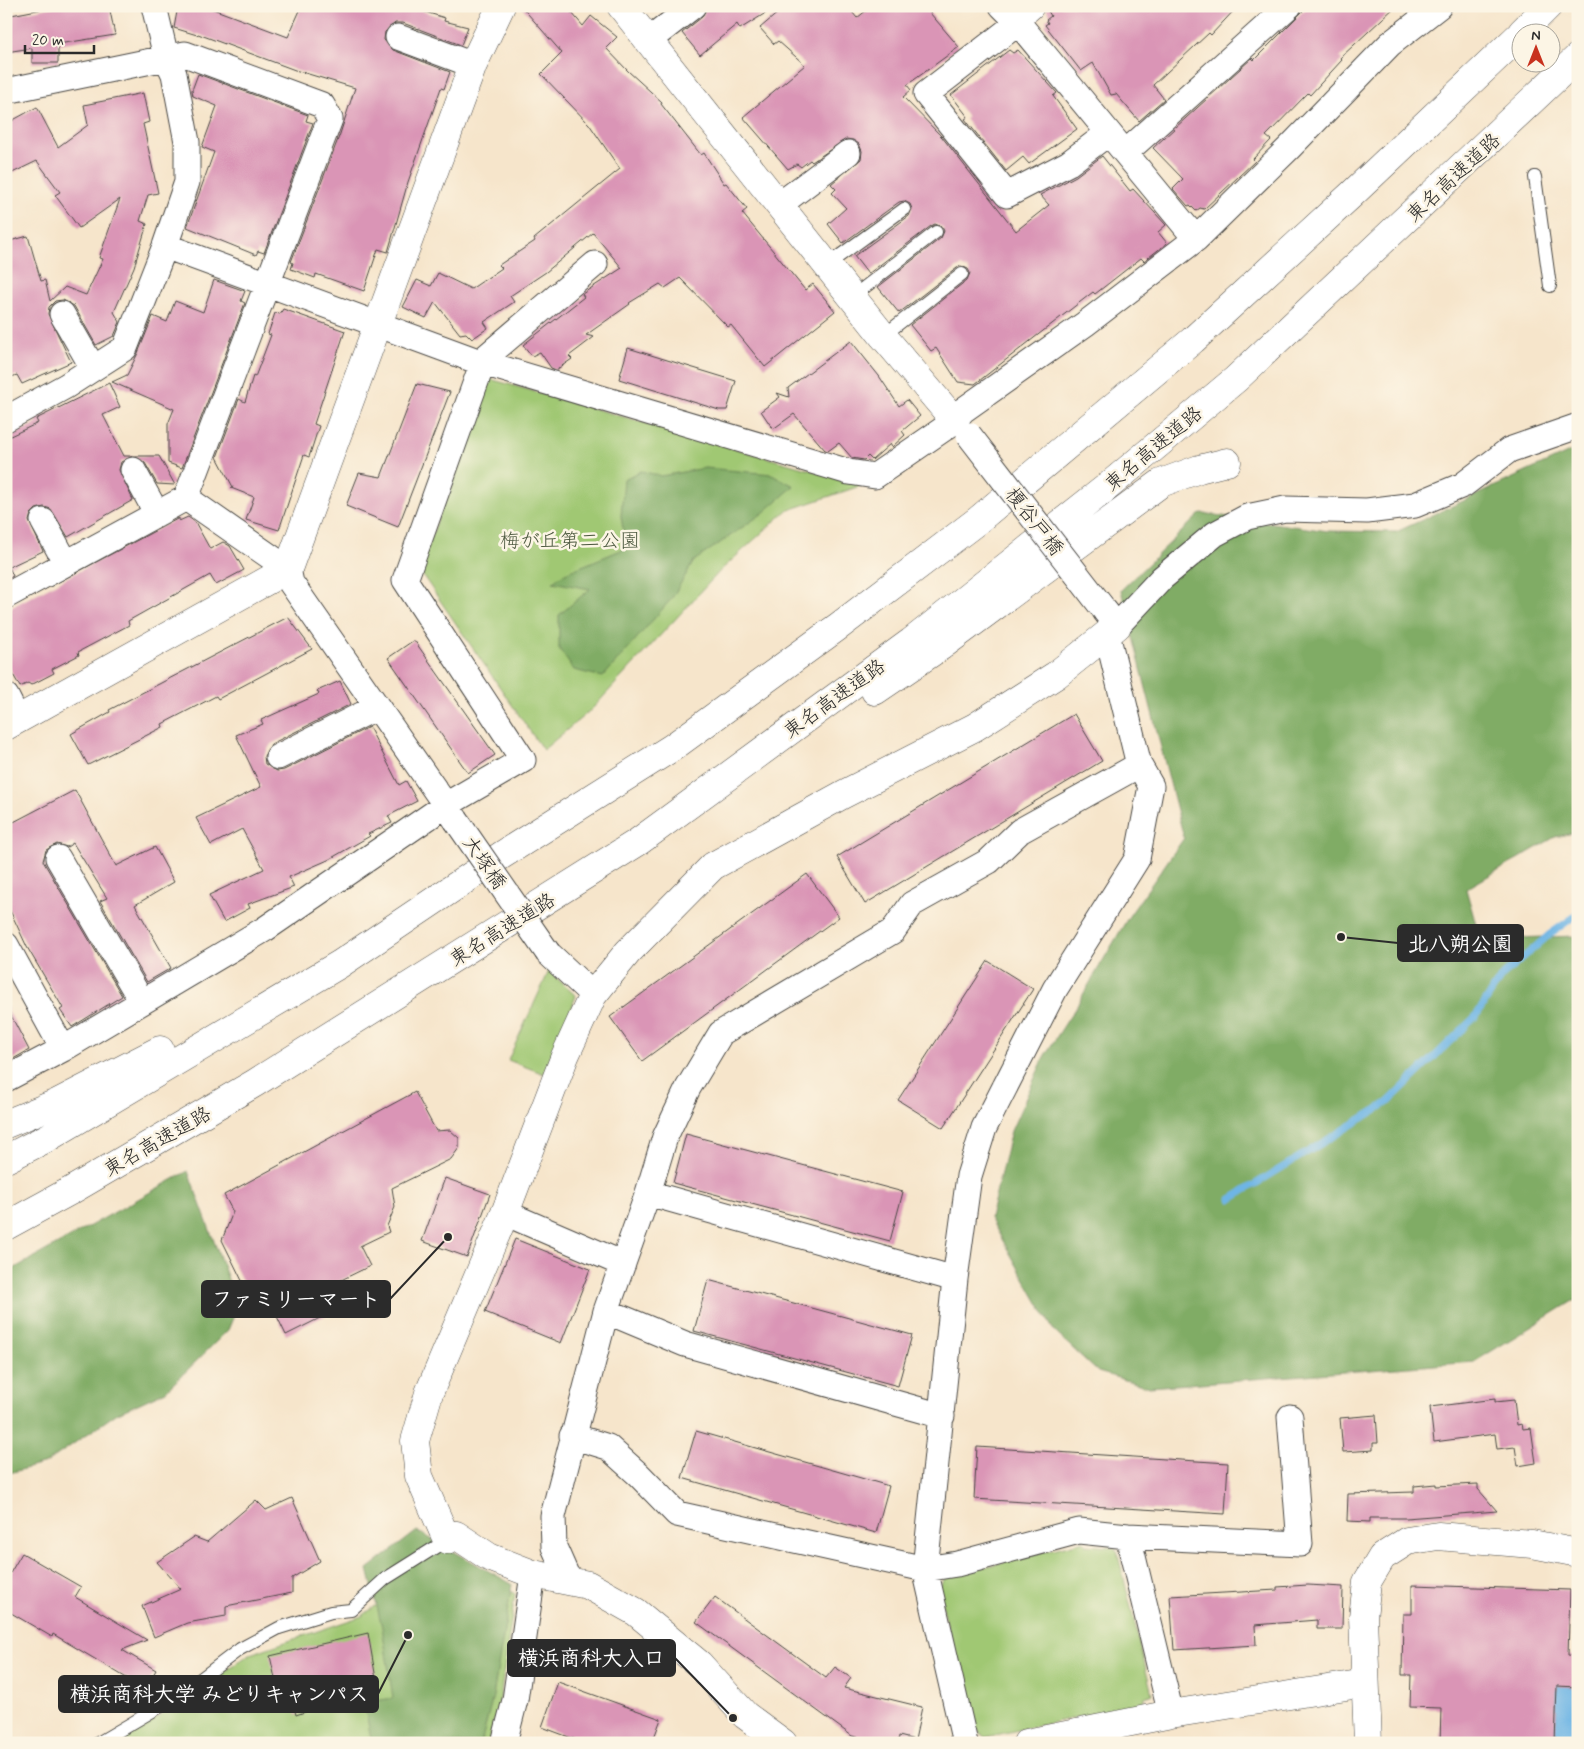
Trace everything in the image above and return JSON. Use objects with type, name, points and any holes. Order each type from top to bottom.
[{"type":"main road","points":[[10,714],[288,569],[473,65],[501,6]]},
{"type":"main road","points":[[621,6],[883,336],[962,428]]},
{"type":"main road","points":[[1533,22],[1548,6]]},
{"type":"main road","points":[[6,1159],[49,1137],[340,964],[502,855],[673,747],[847,620],[977,521],[1193,340],[1351,195],[1512,42]]},
{"type":"main road","name":"東名高速道路","points":[[6,1226],[72,1190],[255,1083],[638,842],[911,642],[1107,487],[1229,386],[1578,57]]},
{"type":"main road","points":[[638,842],[782,753],[940,647],[1162,483],[1200,469],[1227,462]]},
{"type":"main road","points":[[783,1743],[745,1715],[699,1664],[636,1612],[588,1586],[533,1574],[489,1557],[456,1535],[447,1540],[419,1476],[415,1441],[429,1392],[505,1212],[565,1056],[593,995],[628,952],[713,866],[844,794],[975,727],[1056,675],[1109,622]]},
{"type":"main road","points":[[6,1124],[57,1103],[148,1057],[502,855]]},
{"type":"main road","points":[[1368,1743],[1363,1617],[1366,1582],[1382,1557],[1407,1541],[1438,1536],[1532,1544],[1578,1553]]},
{"type":"main road","points":[[1027,1743],[1079,1737],[1171,1714],[1365,1683]]},
{"type":"street","points":[[6,419],[124,348],[165,246],[187,182],[187,142],[174,74],[166,57],[154,6]]},
{"type":"street","points":[[648,40],[693,6]]},
{"type":"street","points":[[1126,152],[1289,6]]},
{"type":"street","points":[[165,246],[480,362],[848,472],[875,476],[962,428],[962,411],[1085,324],[1196,239],[1289,148],[1390,44],[1439,6]]},
{"type":"street","points":[[1016,11],[1010,29],[926,94],[1007,195],[1069,162],[1107,134]]},
{"type":"street","points":[[1016,11],[1107,134],[1126,152],[1196,239]]},
{"type":"street","points":[[398,38],[473,65]]},
{"type":"street","points":[[6,91],[185,54],[322,105],[330,119],[186,498],[6,596]]},
{"type":"street","points":[[779,205],[848,153]]},
{"type":"street","points":[[6,1079],[63,1049],[265,929],[451,813],[524,760],[405,580],[479,373],[480,362],[596,264]]},
{"type":"street","points":[[62,314],[93,368]]},
{"type":"street","points":[[965,1743],[925,1569],[955,1279],[969,1176],[984,1128],[1054,989],[1137,859],[1150,786],[1139,765],[1109,622],[1215,534],[1246,517],[1286,509],[1368,511],[1416,505],[1463,485],[1509,450],[1578,426]]},
{"type":"street","name":"榎谷戸橋","points":[[962,428],[1109,622]]},
{"type":"street","points":[[133,470],[157,514]]},
{"type":"street","points":[[186,498],[288,569]]},
{"type":"street","points":[[43,521],[66,563]]},
{"type":"street","name":"大塚橋","points":[[288,569],[291,583],[548,952],[593,995]]},
{"type":"street","points":[[278,757],[377,707]]},
{"type":"street","points":[[569,1581],[554,1547],[553,1516],[572,1436],[606,1310],[648,1193],[665,1138],[688,1088],[721,1033],[893,931],[912,904],[989,861],[1020,831],[1139,765]]},
{"type":"street","points":[[58,858],[142,1002]]},
{"type":"street","points":[[6,945],[63,1049]]},
{"type":"street","points":[[648,1193],[955,1279]]},
{"type":"street","points":[[505,1212],[623,1264]]},
{"type":"street","points":[[606,1310],[685,1344],[942,1416]]},
{"type":"street","points":[[572,1436],[608,1447],[639,1475],[676,1514],[925,1569],[957,1564],[1080,1530],[1128,1536],[1300,1544],[1290,1417]]},
{"type":"street","points":[[1128,1536],[1171,1714]]},
{"type":"street","points":[[504,1743],[515,1700],[533,1574]]},
{"type":"lane","points":[[1535,177],[1550,286]]},
{"type":"lane","points":[[827,266],[904,209]]},
{"type":"lane","points":[[852,297],[936,232]]},
{"type":"lane","points":[[883,336],[962,274]]},
{"type":"lane","points":[[98,1743],[178,1696],[240,1649],[279,1628],[330,1612],[350,1610],[385,1579],[447,1540]]},
{"type":"green space","name":"梅が丘第二公園","points":[[490,379],[863,485],[786,511],[721,570],[592,709],[543,750],[419,570]]},
{"type":"green space","points":[[1578,448],[1578,832],[1555,837],[1466,889],[1480,939],[1578,936],[1578,1301],[1573,1301],[1474,1362],[1149,1387],[1098,1372],[1054,1331],[990,1218],[1011,1131],[1045,1055],[1074,1010],[1129,916],[1184,838],[1121,590],[1201,513],[1328,531],[1396,532]]},
{"type":"green space","points":[[705,468],[772,474],[794,486],[763,513],[694,561],[672,598],[603,677],[574,670],[559,649],[559,615],[590,589],[553,582],[565,573],[626,548],[621,516],[624,479],[641,471],[661,476]]},
{"type":"green space","points":[[549,971],[576,996],[544,1074],[508,1060]]},
{"type":"green space","points":[[188,1171],[238,1306],[228,1330],[166,1391],[116,1414],[46,1463],[6,1474],[6,1273]]},
{"type":"green space","points":[[417,1531],[512,1584],[493,1696],[481,1743],[372,1743],[364,1703],[393,1698],[382,1627],[368,1569]]},
{"type":"green space","points":[[1084,1541],[1085,1545],[1113,1547],[1117,1551],[1152,1694],[1145,1697],[1144,1703],[986,1737],[972,1727],[938,1587],[946,1577]]},
{"type":"green space","points":[[446,1554],[515,1594],[500,1699],[488,1743],[117,1743],[250,1654],[362,1616]]},
{"type":"water","points":[[1557,1686],[1578,1687],[1578,1743],[1555,1743]]},
{"type":"building","points":[[58,6],[109,6],[115,35],[58,44],[58,63],[32,63],[32,48],[6,52],[6,16]]},
{"type":"building","points":[[178,6],[205,6],[288,37],[302,6],[424,6],[422,11],[445,18],[444,21],[468,27],[461,45],[403,23],[395,23],[385,32],[384,40],[393,50],[450,72],[444,89],[441,88],[408,182],[388,252],[378,249],[364,291],[316,274],[315,278],[291,269],[293,263],[291,262],[340,134],[355,88],[295,70],[198,34],[174,28]]},
{"type":"building","points":[[521,6],[566,6],[583,26],[591,16],[617,37],[606,48],[662,102],[661,104],[701,155],[704,153],[724,184],[726,183],[747,209],[742,213],[805,290],[813,284],[835,311],[765,367],[731,325],[728,327],[680,278],[665,288],[660,284],[629,303],[586,335],[594,337],[569,356],[572,359],[556,370],[551,368],[540,352],[532,356],[523,345],[584,297],[582,294],[622,268],[593,233],[546,272],[510,296],[514,302],[484,322],[488,328],[472,339],[466,333],[460,334],[435,302],[426,318],[403,307],[417,280],[431,286],[438,273],[471,289],[502,268],[499,265],[535,241],[534,239],[620,169],[589,124],[541,74],[562,53]]},
{"type":"building","points":[[707,6],[777,6],[740,29],[737,24],[700,55],[682,33],[702,17]]},
{"type":"building","points":[[786,6],[847,6],[857,18],[872,6],[924,6],[959,47],[907,85],[911,90],[903,97],[942,137],[1016,231],[1049,205],[1040,195],[1076,176],[1102,156],[1130,191],[1133,189],[1166,225],[1158,232],[1167,243],[1144,261],[1141,258],[1095,294],[1093,292],[975,384],[958,382],[936,348],[931,351],[910,325],[967,280],[970,273],[968,269],[961,266],[957,268],[899,313],[878,287],[941,238],[944,231],[942,227],[935,224],[931,226],[868,274],[854,256],[909,216],[912,209],[910,204],[904,201],[899,202],[843,243],[828,224],[846,208],[832,193],[836,189],[831,184],[861,159],[862,151],[859,144],[853,140],[846,139],[812,162],[810,160],[801,167],[797,164],[788,169],[743,117],[805,65],[778,41],[774,44],[760,28]]},
{"type":"building","points":[[1045,6],[1238,6],[1211,35],[1209,33],[1153,85],[1164,99],[1139,121],[1116,94],[1111,95],[1093,63],[1081,71],[1045,25],[1048,23],[1046,20],[1051,16]]},
{"type":"building","points":[[1308,6],[1396,6],[1340,58],[1342,60],[1310,95],[1308,93],[1266,136],[1271,140],[1253,159],[1255,161],[1204,209],[1200,208],[1196,211],[1190,205],[1188,206],[1173,189],[1183,179],[1153,148],[1252,58],[1254,60]]},
{"type":"building","points":[[1009,50],[1013,53],[1018,50],[1057,93],[1053,96],[1077,129],[1029,164],[1023,157],[1006,171],[965,119],[968,117],[951,95]]},
{"type":"building","points":[[198,74],[308,115],[306,121],[313,123],[264,253],[258,251],[256,255],[187,227],[214,152],[202,147],[217,106],[193,96],[192,90]]},
{"type":"building","points":[[143,93],[149,122],[143,124],[158,193],[148,195],[140,221],[147,224],[134,267],[114,312],[120,322],[114,336],[96,345],[74,306],[63,300],[55,301],[49,307],[48,314],[71,362],[22,384],[17,375],[6,379],[6,242],[28,236],[41,281],[45,280],[50,301],[65,287],[86,295],[103,259],[99,258],[120,199],[79,228],[55,195],[60,192],[37,161],[6,176],[6,124],[37,107],[58,147],[88,125],[84,105]]},
{"type":"building","points":[[214,280],[245,291],[241,301],[245,303],[182,468],[168,463],[168,424],[174,409],[112,382],[127,375],[153,316],[167,322],[175,301],[203,312]]},
{"type":"building","points":[[283,309],[345,331],[314,424],[319,426],[309,457],[304,455],[279,530],[246,520],[254,497],[231,488],[233,487],[217,457],[239,399],[245,402],[253,376],[255,377],[271,335],[268,334],[275,313],[280,314]]},
{"type":"building","points":[[851,341],[879,376],[899,406],[907,400],[920,416],[902,431],[905,435],[892,447],[890,444],[872,460],[868,456],[864,460],[852,458],[839,443],[828,451],[825,450],[794,414],[773,429],[761,411],[780,397],[777,393],[789,397],[788,388]]},
{"type":"building","points":[[628,348],[736,381],[727,410],[719,410],[619,379]]},
{"type":"building","points":[[109,383],[120,407],[103,415],[124,456],[133,456],[121,462],[119,470],[133,500],[68,537],[51,509],[44,507],[36,509],[31,514],[29,521],[43,551],[9,567],[13,576],[6,580],[6,438],[38,423],[36,419]]},
{"type":"building","points":[[417,384],[450,392],[398,527],[346,506],[359,473],[381,477]]},
{"type":"building","points":[[134,456],[159,456],[175,485],[157,484],[145,463]]},
{"type":"building","points":[[188,517],[195,522],[210,549],[223,542],[230,546],[244,570],[216,585],[210,575],[128,621],[129,625],[78,652],[79,655],[52,669],[54,673],[31,685],[28,683],[20,687],[6,662],[6,610],[179,518],[179,521]]},
{"type":"building","points":[[288,617],[312,649],[218,699],[216,696],[162,724],[163,727],[88,765],[71,734],[110,712],[109,710]]},
{"type":"building","points":[[414,640],[495,755],[468,773],[388,658]]},
{"type":"building","points":[[340,681],[351,704],[271,744],[264,756],[265,764],[277,771],[284,770],[369,727],[399,785],[406,781],[417,801],[388,816],[392,823],[368,834],[370,836],[328,860],[289,877],[294,887],[248,904],[250,908],[224,922],[209,895],[264,869],[242,829],[211,845],[196,818],[261,787],[236,735],[263,724],[261,720],[319,694],[317,691]]},
{"type":"building","points":[[1074,714],[1102,761],[865,904],[837,857]]},
{"type":"building","points":[[75,790],[116,866],[155,847],[174,882],[135,905],[171,968],[147,982],[100,901],[107,898],[73,843],[67,847],[57,844],[46,850],[43,861],[122,996],[72,1027],[60,1010],[63,1008],[27,947],[6,902],[6,826]]},
{"type":"building","points":[[807,874],[839,917],[642,1061],[610,1017]]},
{"type":"building","points":[[988,961],[1033,989],[943,1128],[898,1100]]},
{"type":"building","points":[[6,1006],[29,1050],[6,1063]]},
{"type":"building","points":[[415,1092],[436,1131],[450,1130],[459,1138],[459,1148],[451,1159],[392,1188],[395,1207],[387,1226],[389,1232],[360,1246],[370,1266],[333,1284],[344,1306],[286,1335],[268,1298],[254,1305],[222,1240],[233,1212],[224,1195]]},
{"type":"building","points":[[686,1134],[903,1192],[890,1241],[673,1183]]},
{"type":"building","points":[[445,1178],[490,1194],[467,1257],[422,1241]]},
{"type":"building","points":[[515,1239],[590,1269],[561,1343],[485,1312]]},
{"type":"building","points":[[708,1280],[912,1335],[898,1386],[694,1331]]},
{"type":"building","points":[[1495,1399],[1495,1402],[1514,1400],[1517,1425],[1522,1424],[1523,1429],[1531,1428],[1536,1463],[1518,1466],[1515,1447],[1497,1449],[1495,1434],[1434,1442],[1430,1407]]},
{"type":"building","points":[[1376,1415],[1378,1443],[1373,1443],[1373,1450],[1343,1452],[1340,1418]]},
{"type":"building","points":[[696,1431],[889,1486],[876,1533],[682,1478]]},
{"type":"building","points":[[977,1447],[1228,1463],[1225,1514],[974,1499]]},
{"type":"building","points":[[1436,1484],[1436,1486],[1478,1484],[1478,1489],[1497,1511],[1406,1518],[1370,1518],[1370,1522],[1347,1521],[1348,1494],[1414,1492],[1414,1486]]},
{"type":"building","points":[[292,1498],[320,1561],[292,1578],[292,1593],[226,1606],[226,1616],[187,1623],[154,1637],[142,1606],[181,1589],[157,1562],[194,1537],[207,1542],[256,1500],[266,1510]]},
{"type":"building","points":[[22,1553],[81,1587],[75,1597],[147,1640],[122,1650],[156,1670],[145,1689],[53,1634],[52,1637],[6,1610],[6,1580]]},
{"type":"building","points":[[1308,1585],[1343,1587],[1342,1629],[1317,1629],[1317,1620],[1255,1625],[1256,1645],[1174,1650],[1170,1596],[1277,1590],[1277,1587]]},
{"type":"building","points":[[1412,1585],[1570,1590],[1568,1655],[1578,1656],[1578,1687],[1557,1686],[1555,1743],[1440,1743],[1441,1708],[1410,1707],[1411,1675],[1402,1675],[1403,1614],[1412,1614]]},
{"type":"building","points":[[715,1597],[826,1678],[835,1667],[851,1678],[844,1688],[922,1707],[915,1740],[899,1736],[898,1743],[883,1743],[852,1736],[696,1622]]},
{"type":"building","points":[[368,1633],[379,1696],[316,1708],[296,1715],[294,1707],[282,1710],[270,1656]]},
{"type":"building","points":[[558,1682],[661,1719],[652,1743],[585,1743],[542,1727]]},
{"type":"waterway","points":[[1231,1199],[1387,1103],[1476,1016],[1501,977],[1550,934],[1578,914]]},
{"type":"place","name":"北八朔公園","points":[[1341,937]]},
{"type":"place","name":"ファミリーマート","points":[[448,1237]]},
{"type":"place","name":"横浜商科大学 みどりキャンパス","points":[[408,1635]]},
{"type":"place","name":"横浜商科大入口","points":[[733,1718]]}]
